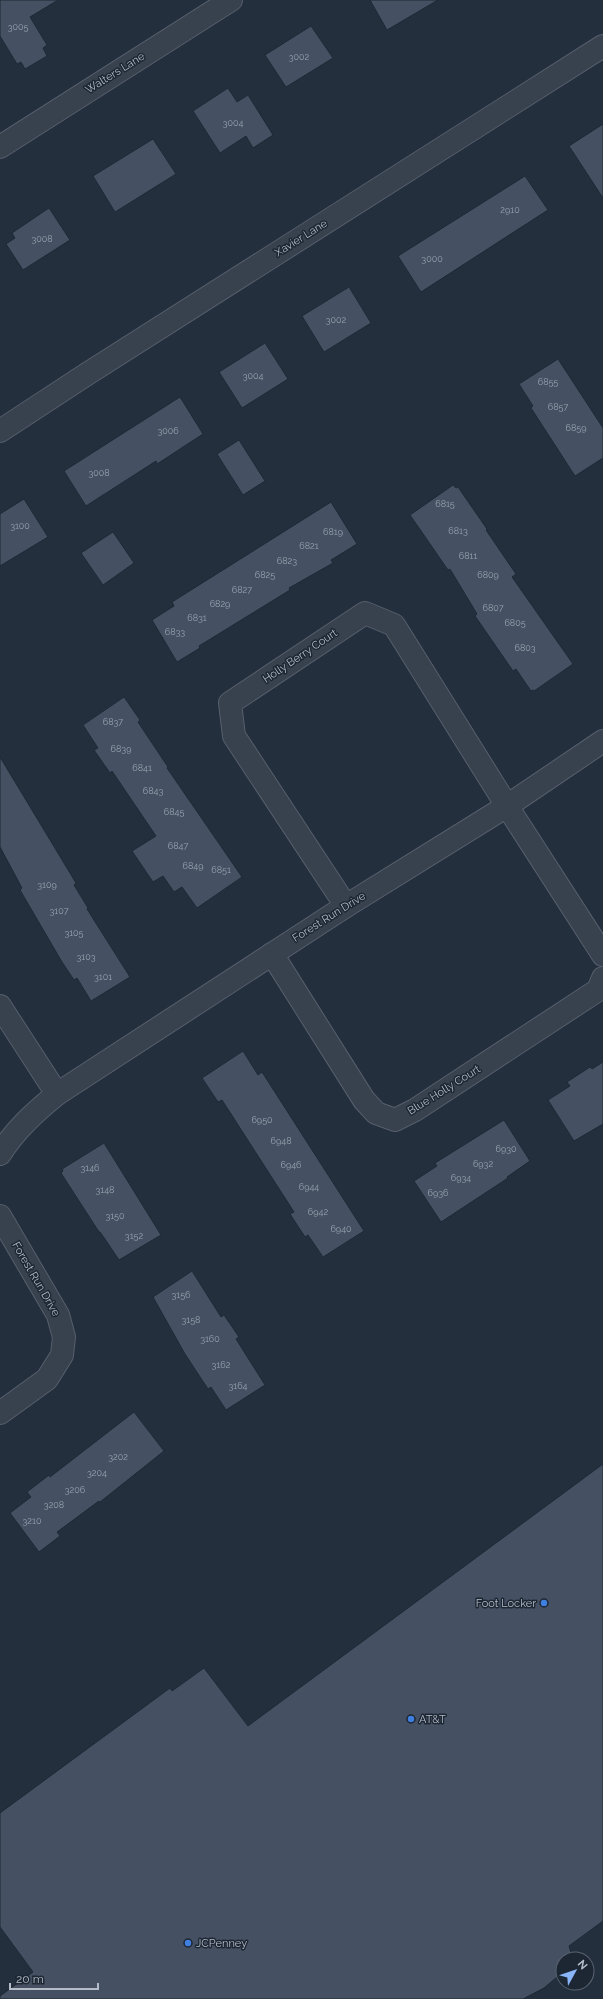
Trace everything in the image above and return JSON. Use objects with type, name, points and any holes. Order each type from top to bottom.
[{"type":"street","name":"Walters Lane","points":[[0,147],[231,0]]},
{"type":"street","name":"Xavier Lane","points":[[0,431],[93,369],[603,46]]},
{"type":"street","name":"Holly Berry Court","points":[[346,906],[234,736],[230,703],[365,613],[394,625],[507,806]]},
{"type":"street","name":"Forest Run Drive","points":[[0,1154],[8,1141],[30,1116],[57,1094],[346,906],[507,806],[603,741]]},
{"type":"street","points":[[507,806],[603,955]]},
{"type":"street","name":"Blue Holly Court","points":[[272,954],[364,1100],[376,1113],[396,1120],[415,1110],[598,990],[603,978]]},
{"type":"street","points":[[0,1006],[57,1094]]},
{"type":"street","name":"Forest Run Drive","points":[[0,1216],[58,1314],[64,1338],[62,1355],[47,1379],[0,1413]]},
{"type":"building","points":[[0,0],[58,0],[30,17],[47,45],[43,48],[47,56],[25,69],[21,62],[17,64],[0,36]]},
{"type":"building","points":[[370,0],[438,0],[387,30]]},
{"type":"building","points":[[311,26],[333,58],[286,87],[265,55]]},
{"type":"building","points":[[228,88],[237,102],[248,95],[273,135],[253,148],[246,136],[220,153],[193,111]]},
{"type":"building","points":[[603,124],[603,198],[569,146]]},
{"type":"building","points":[[153,139],[176,174],[115,212],[93,176]]},
{"type":"building","points":[[525,176],[548,210],[421,292],[398,256]]},
{"type":"building","points":[[49,208],[70,240],[23,270],[6,244],[15,238],[12,233]]},
{"type":"building","points":[[349,287],[371,323],[324,352],[302,316]]},
{"type":"building","points":[[265,343],[288,379],[242,408],[219,372]]},
{"type":"building","points":[[558,359],[603,428],[603,458],[575,476],[531,408],[533,406],[519,384]]},
{"type":"building","points":[[180,397],[203,434],[157,464],[156,461],[86,506],[64,471]]},
{"type":"building","points":[[239,440],[265,481],[243,495],[217,454]]},
{"type":"building","points":[[453,485],[456,488],[458,487],[487,529],[486,530],[516,574],[512,577],[573,664],[534,691],[531,691],[516,669],[513,671],[475,616],[477,614],[450,569],[448,570],[410,515]]},
{"type":"building","points":[[24,499],[48,537],[0,566],[0,514]]},
{"type":"building","points":[[331,502],[357,544],[331,560],[333,563],[289,588],[290,590],[199,646],[200,648],[177,662],[152,620],[174,606],[172,602]]},
{"type":"building","points":[[113,532],[134,563],[103,585],[81,553]]},
{"type":"building","points":[[124,697],[140,720],[138,722],[168,767],[167,768],[242,877],[197,908],[182,887],[174,892],[163,876],[153,882],[132,851],[156,836],[112,771],[110,773],[94,750],[98,748],[83,725]]},
{"type":"building","points":[[0,757],[76,883],[74,885],[88,908],[87,909],[130,977],[91,1001],[77,978],[74,980],[62,962],[20,890],[22,888],[0,847]]},
{"type":"building","points":[[243,1051],[258,1075],[262,1072],[364,1231],[323,1257],[308,1235],[305,1237],[290,1214],[294,1212],[222,1100],[218,1102],[202,1078]]},
{"type":"building","points":[[603,1062],[603,1124],[574,1141],[548,1100],[570,1086],[567,1082],[590,1067],[592,1069]]},
{"type":"building","points":[[504,1120],[530,1161],[507,1177],[508,1178],[441,1222],[414,1181],[437,1166],[435,1163]]},
{"type":"building","points":[[104,1143],[161,1235],[119,1260],[61,1173],[63,1171],[62,1169]]},
{"type":"building","points":[[192,1271],[221,1317],[224,1315],[239,1337],[236,1339],[265,1385],[226,1410],[211,1387],[208,1389],[185,1354],[153,1297]]},
{"type":"building","points":[[134,1412],[164,1451],[100,1502],[99,1501],[57,1532],[60,1536],[39,1552],[10,1513],[31,1497],[27,1492],[49,1475],[50,1477]]},
{"type":"building","points":[[603,1464],[603,1921],[569,1946],[571,1951],[555,1951],[555,1979],[544,1988],[523,1999],[0,1999],[0,1996],[33,1972],[0,1927],[0,1813],[170,1688],[172,1691],[204,1668],[248,1726]]},
{"type":"place","name":"Foot Locker","points":[[544,1603]]},
{"type":"place","name":"AT&T","points":[[411,1719]]},
{"type":"place","name":"JCPenney","points":[[188,1943]]}]
